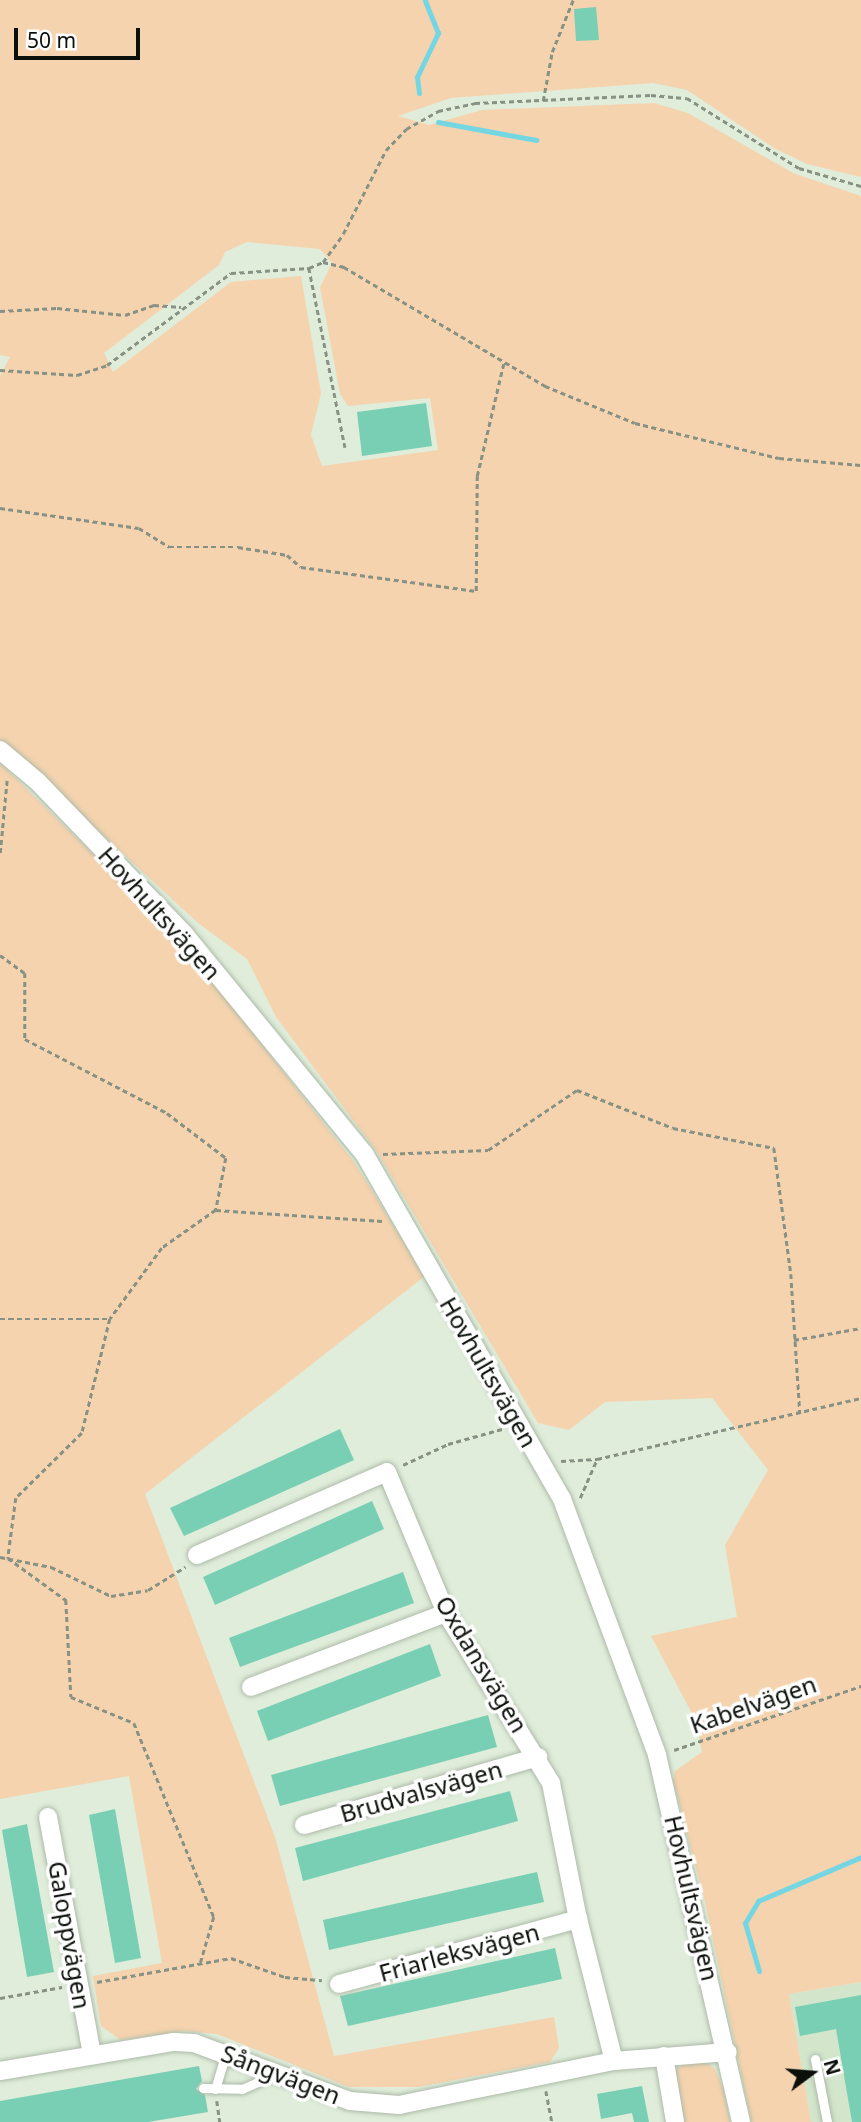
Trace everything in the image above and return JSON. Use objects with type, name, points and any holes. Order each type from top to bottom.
[{"type":"street","name":"Hovhultsvägen","points":[[5,754],[186,935],[365,1156],[541,1462],[569,1520],[657,1755],[728,2052],[741,2122]]},
{"type":"street","points":[[197,1555],[387,1472]]},
{"type":"street","name":"Oxdansvägen","points":[[387,1472],[446,1613],[538,1757],[551,1783],[578,1919],[614,2061]]},
{"type":"street","points":[[251,1687],[446,1613]]},
{"type":"street","name":"Brudvalsvägen","points":[[304,1825],[538,1757]]},
{"type":"street","name":"Galoppvägen","points":[[48,1817],[92,2054]]},
{"type":"street","name":"Friarleksvägen","points":[[339,1984],[578,1919]]},
{"type":"street","name":"Sångvägen","points":[[0,2071],[174,2042],[227,2052],[313,2089],[375,2106],[399,2105],[614,2061],[728,2052]]},
{"type":"street","points":[[664,2056],[675,2122]]},
{"type":"lane","points":[[215,2089],[227,2052]]},
{"type":"lane","points":[[815,2059],[827,2122]]},
{"type":"lane","points":[[203,2088],[249,2088],[277,2073]]},
{"type":"path","points":[[543,101],[552,52],[573,0]]},
{"type":"path","points":[[0,370],[77,375],[107,365],[181,307],[231,273],[309,268],[323,261],[344,234],[386,150],[406,129],[438,111],[475,103],[651,95],[687,98],[799,169],[861,186]]},
{"type":"path","points":[[323,261],[344,267],[545,386],[635,423],[779,458],[861,465]]},
{"type":"path","points":[[309,268],[345,447]]},
{"type":"path","points":[[0,312],[57,308],[125,315],[155,305],[181,307]]},
{"type":"path","points":[[0,508],[139,528],[169,547],[238,547],[287,555],[300,567],[476,591],[477,476],[504,362]]},
{"type":"path","points":[[0,853],[5,754]]},
{"type":"path","points":[[0,955],[25,973],[25,1039],[167,1112],[226,1158],[216,1210]]},
{"type":"path","points":[[365,1156],[429,1149],[488,1150],[578,1090],[673,1128],[774,1148],[791,1274],[800,1414]]},
{"type":"path","points":[[8,1558],[16,1498],[82,1433],[110,1319],[162,1248],[216,1210],[404,1223]]},
{"type":"path","points":[[0,1318],[110,1319]]},
{"type":"path","points":[[794,1340],[861,1328]]},
{"type":"path","points":[[541,1462],[597,1459],[861,1398]]},
{"type":"path","points":[[387,1472],[448,1444],[519,1424]]},
{"type":"path","points":[[569,1520],[597,1459]]},
{"type":"path","points":[[0,1558],[51,1567],[111,1596],[148,1590],[197,1555]]},
{"type":"path","points":[[8,1558],[66,1600],[71,1697],[134,1723],[214,1917],[200,1965]]},
{"type":"path","name":"Kabelvägen","points":[[657,1755],[861,1686]]},
{"type":"path","points":[[0,1998],[230,1958],[285,1977],[339,1984]]},
{"type":"path","points":[[543,2076],[552,2122]]},
{"type":"path","points":[[215,2089],[220,2122]]},
{"type":"shaded area","points":[[0,0],[861,0],[861,177],[807,164],[774,148],[687,90],[653,83],[451,98],[398,116],[429,125],[482,110],[654,103],[688,113],[793,173],[861,196],[861,1982],[789,1994],[811,2122],[751,2122],[706,1906],[673,1780],[675,1771],[702,1752],[695,1719],[651,1636],[737,1617],[725,1545],[768,1470],[712,1398],[605,1402],[569,1430],[538,1423],[377,1152],[276,1017],[247,959],[198,923],[0,740],[0,376],[10,357],[0,355]],"holes":[[[247,242],[320,249],[332,263],[320,287],[340,394],[348,406],[430,398],[438,450],[322,466],[311,435],[321,393],[301,276],[231,282],[113,372],[104,353],[219,265],[225,252]]]},
{"type":"shaded area","points":[[0,763],[122,882],[209,977],[354,1162],[425,1276],[145,1494],[275,1837],[334,2056],[554,2017],[559,2048],[550,2062],[418,2087],[349,2087],[217,2034],[185,2031],[121,2040],[101,2026],[93,1976],[162,1963],[129,1776],[0,1799]]},
{"type":"shaded area","points":[[861,1982],[861,2122],[811,2122],[789,1994]]},
{"type":"shaded area","points":[[705,2062],[715,2069],[724,2090],[730,2122],[684,2122],[674,2073],[683,2063]]},
{"type":"building","points":[[596,7],[599,40],[576,41],[574,9]]},
{"type":"building","points":[[426,403],[432,446],[362,456],[357,412]]},
{"type":"building","points":[[340,1429],[354,1460],[184,1536],[170,1508]]},
{"type":"building","points":[[372,1501],[384,1529],[215,1605],[203,1577]]},
{"type":"building","points":[[403,1572],[414,1603],[240,1667],[229,1638]]},
{"type":"building","points":[[430,1644],[441,1676],[268,1741],[257,1711]]},
{"type":"building","points":[[488,1715],[497,1747],[280,1806],[271,1775]]},
{"type":"building","points":[[510,1791],[518,1821],[303,1881],[295,1848]]},
{"type":"building","points":[[115,1809],[141,1958],[115,1963],[89,1815]]},
{"type":"building","points":[[27,1824],[54,1972],[27,1977],[2,1830]]},
{"type":"building","points":[[537,1872],[544,1902],[329,1950],[323,1920]]},
{"type":"building","points":[[555,1948],[562,1979],[348,2026],[340,1996]]},
{"type":"building","points":[[861,1995],[861,2122],[852,2122],[836,2029],[800,2036],[795,2007]]},
{"type":"building","points":[[199,2066],[202,2081],[196,2089],[205,2095],[208,2112],[148,2122],[0,2122],[0,2101]]},
{"type":"building","points":[[642,2086],[649,2122],[634,2122],[632,2113],[601,2119],[597,2094]]},
{"type":"waterway","points":[[419,93],[417,77],[438,33],[425,0]]},
{"type":"waterway","points":[[438,122],[536,140]]},
{"type":"waterway","points":[[759,1971],[745,1923],[758,1901],[861,1857]]}]
